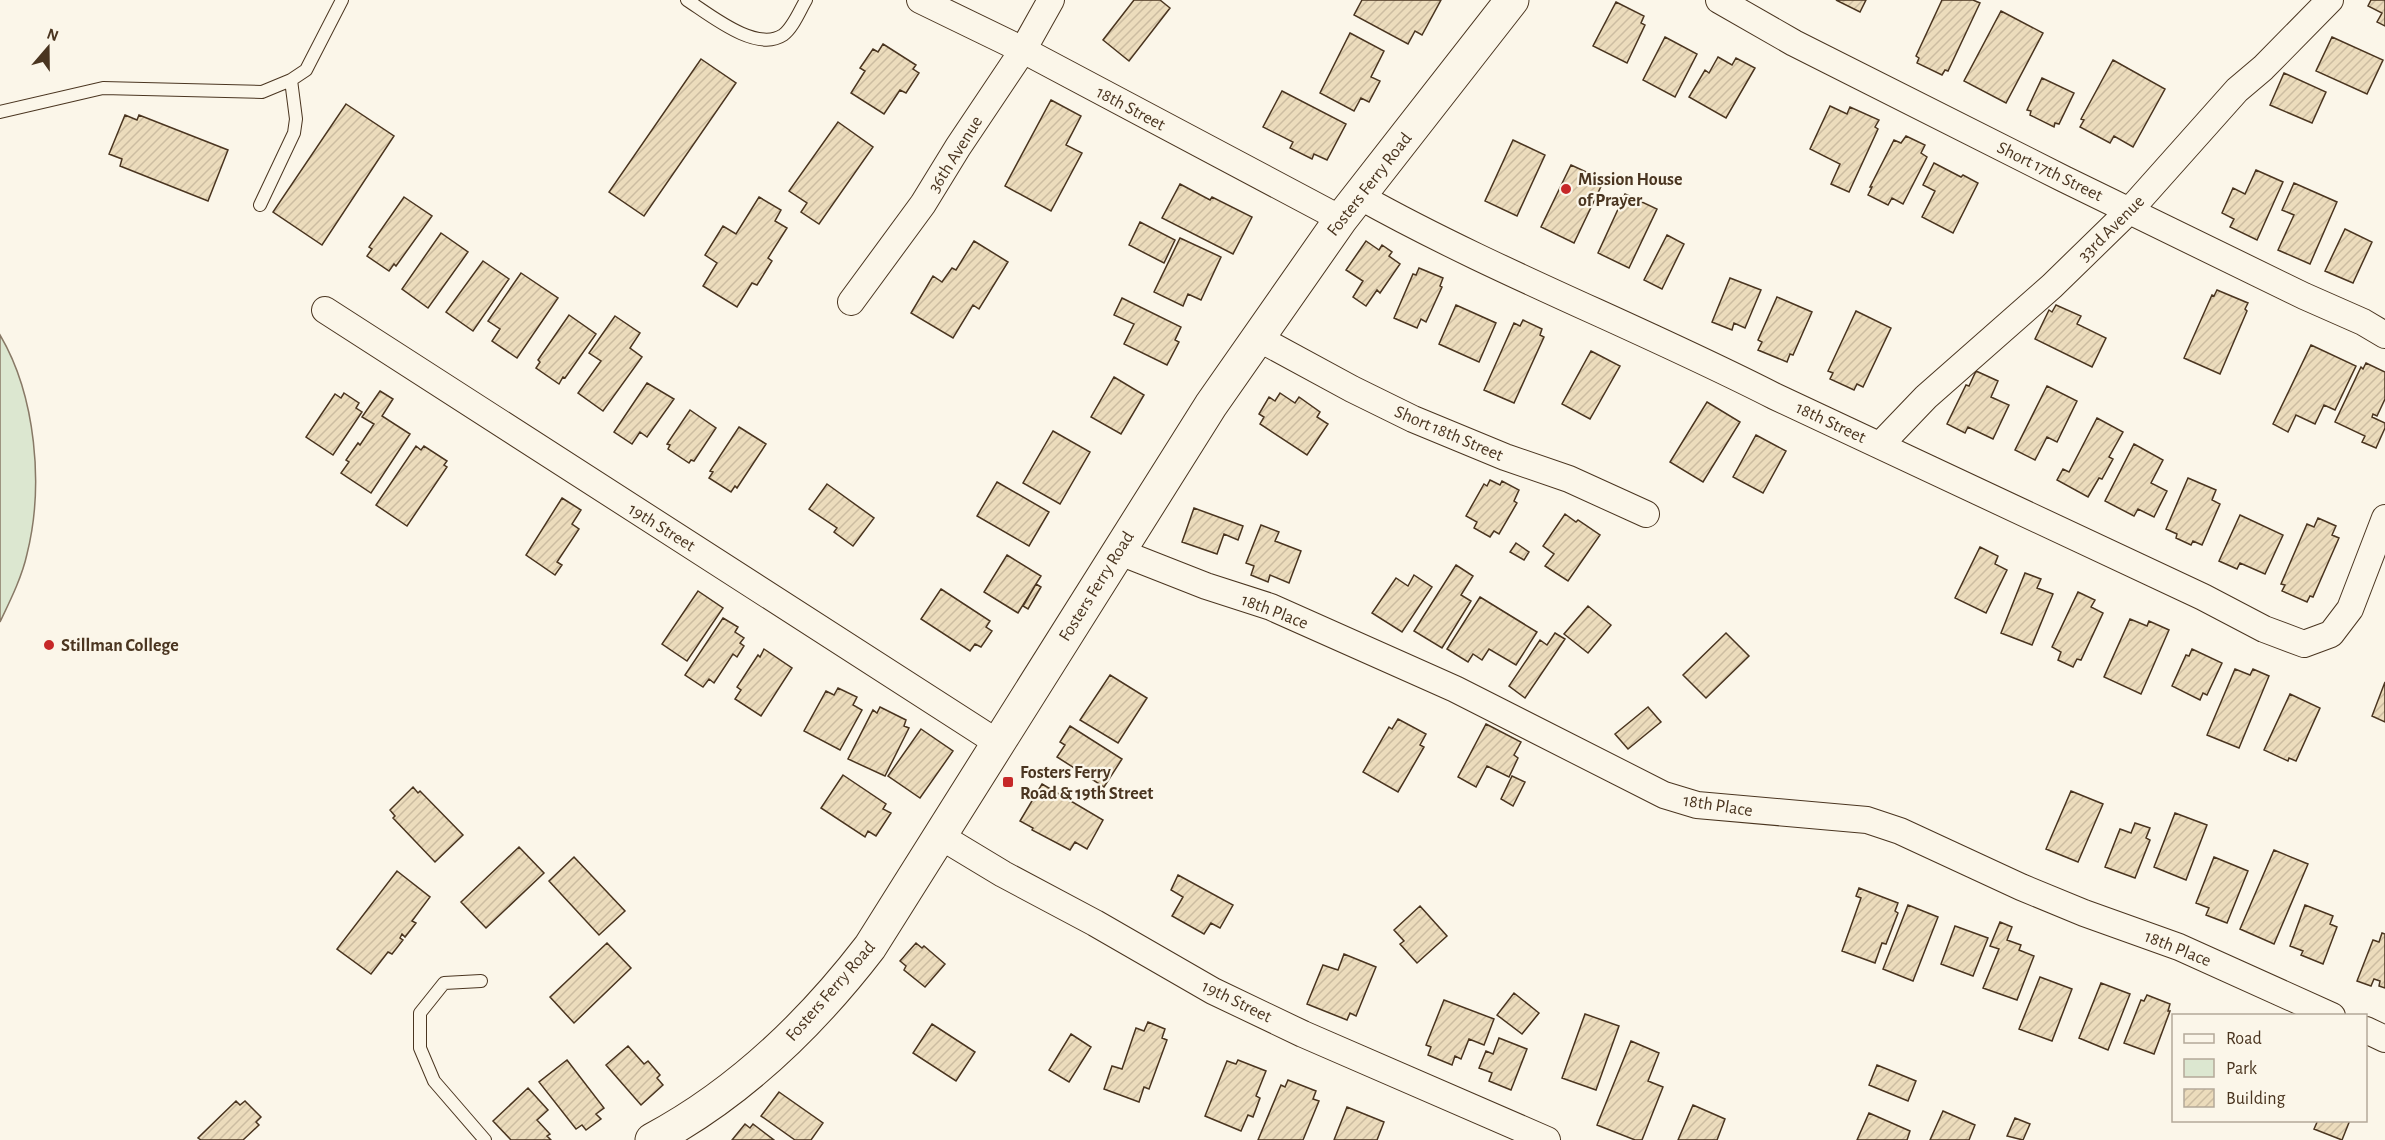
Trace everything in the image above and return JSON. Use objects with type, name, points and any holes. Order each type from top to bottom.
[{"type":"street","name":"18th Street","points":[[920,0],[1350,208],[1434,235],[2264,628],[2304,644],[2331,634],[2350,609],[2385,518]]},
{"type":"street","name":"36th Avenue","points":[[851,302],[923,204],[1023,50],[1051,0]]},
{"type":"street","name":"Fosters Ferry Road","points":[[652,1140],[705,1108],[745,1078],[814,1015],[870,947],[1117,551],[1211,405],[1350,208],[1512,0]]},
{"type":"street","name":"Short 17th Street","points":[[1719,0],[1794,43],[2064,179],[2304,296],[2363,322],[2385,335]]},
{"type":"street","name":"33rd Avenue","points":[[1881,445],[1926,397],[2052,286],[2130,210],[2237,90],[2263,68],[2330,0]]},
{"type":"street","name":"19th Street","points":[[324,310],[998,743]]},
{"type":"street","name":"Short 18th Street","points":[[1258,338],[1413,419],[1505,457],[1569,479],[1646,514]]},
{"type":"street","name":"18th Place","points":[[1117,551],[1206,586],[1271,607],[1455,689],[1664,795],[1697,805],[1868,820],[1900,831],[2021,887],[2084,913],[2179,947],[2328,1014]]},
{"type":"street","name":"19th Street","points":[[940,836],[1003,874],[1095,923],[1213,991],[1303,1034],[1547,1140]]},
{"type":"street","points":[[2367,1030],[2385,1039]]},
{"type":"lane","points":[[0,112],[103,88],[262,92],[291,80],[306,70],[342,0]]},
{"type":"lane","points":[[687,0],[737,32],[764,41],[783,35],[806,0]]},
{"type":"lane","points":[[260,205],[294,133],[296,119],[291,80]]},
{"type":"lane","points":[[481,981],[444,983],[420,1012],[420,1048],[434,1081],[485,1140]]},
{"type":"green space","points":[[0,335],[22,385],[29,413],[35,471],[35,500],[25,563],[0,622]]},
{"type":"building","points":[[1134,0],[1160,0],[1170,8],[1129,61],[1103,40]]},
{"type":"building","points":[[1362,0],[1441,0],[1422,35],[1415,31],[1408,44],[1354,15]]},
{"type":"building","points":[[1836,0],[1866,0],[1860,12]]},
{"type":"building","points":[[1942,0],[1973,0],[1980,3],[1948,71],[1945,70],[1942,75],[1917,63],[1919,58],[1916,56]]},
{"type":"building","points":[[2371,0],[2385,0],[2385,26],[2377,22],[2382,13],[2368,6]]},
{"type":"building","points":[[1616,2],[1644,16],[1641,23],[1645,25],[1627,63],[1593,46]]},
{"type":"building","points":[[2001,11],[2043,33],[2006,103],[1964,81]]},
{"type":"building","points":[[1350,33],[1384,51],[1371,77],[1380,81],[1369,102],[1361,98],[1354,111],[1320,93]]},
{"type":"building","points":[[1665,37],[1697,54],[1675,97],[1643,80]]},
{"type":"building","points":[[2332,37],[2383,60],[2367,94],[2316,71]]},
{"type":"building","points":[[883,44],[916,65],[913,69],[919,73],[906,93],[900,90],[884,114],[851,93],[865,71],[860,68],[873,49],[878,52]]},
{"type":"building","points":[[1718,57],[1732,65],[1736,58],[1755,68],[1726,118],[1689,97],[1705,70],[1709,73]]},
{"type":"building","points":[[701,59],[736,83],[644,216],[609,192]]},
{"type":"building","points":[[2113,60],[2165,89],[2133,147],[2114,136],[2110,143],[2080,127],[2084,120],[2081,119]]},
{"type":"building","points":[[2284,73],[2326,92],[2312,123],[2270,105]]},
{"type":"building","points":[[2042,78],[2074,93],[2059,124],[2055,123],[2054,127],[2030,115],[2031,111],[2027,110]]},
{"type":"building","points":[[1282,91],[1346,124],[1327,160],[1314,154],[1312,159],[1290,148],[1293,142],[1263,127]]},
{"type":"building","points":[[1051,100],[1081,116],[1066,145],[1082,153],[1051,211],[1005,186]]},
{"type":"building","points":[[346,104],[394,136],[322,245],[273,212]]},
{"type":"building","points":[[1830,106],[1847,114],[1850,107],[1879,120],[1875,127],[1878,129],[1849,192],[1831,184],[1840,164],[1810,149]]},
{"type":"building","points":[[125,115],[137,120],[139,115],[228,150],[208,201],[120,166],[122,159],[109,154]]},
{"type":"building","points":[[838,122],[873,147],[819,224],[801,212],[807,203],[789,191]]},
{"type":"building","points":[[1906,136],[1925,145],[1921,153],[1927,157],[1903,204],[1892,198],[1888,205],[1868,195],[1872,187],[1870,187],[1894,140],[1901,143]]},
{"type":"building","points":[[1513,140],[1545,155],[1517,216],[1485,201]]},
{"type":"building","points":[[1934,163],[1978,183],[1953,233],[1922,217],[1935,191],[1923,185]]},
{"type":"building","points":[[1571,165],[1604,180],[1574,243],[1541,227]]},
{"type":"building","points":[[2256,170],[2283,182],[2257,240],[2230,227],[2234,219],[2222,213],[2233,188],[2245,194]]},
{"type":"building","points":[[2294,183],[2337,202],[2310,264],[2278,250],[2294,215],[2282,210]]},
{"type":"building","points":[[1180,184],[1210,200],[1212,197],[1252,217],[1233,254],[1162,218]]},
{"type":"building","points":[[1625,194],[1657,209],[1629,268],[1598,253]]},
{"type":"building","points":[[404,197],[432,216],[396,266],[394,264],[389,271],[367,256],[372,249],[369,247]]},
{"type":"building","points":[[759,197],[781,210],[775,221],[787,228],[768,258],[772,261],[757,285],[752,283],[737,307],[703,286],[717,263],[705,255],[723,226],[736,234]]},
{"type":"building","points":[[1140,222],[1175,240],[1164,263],[1129,245]]},
{"type":"building","points":[[2345,229],[2372,242],[2353,283],[2325,271]]},
{"type":"building","points":[[441,233],[468,252],[428,308],[402,289]]},
{"type":"building","points":[[1667,235],[1684,244],[1662,289],[1644,280]]},
{"type":"building","points":[[1180,238],[1221,257],[1201,300],[1188,294],[1183,306],[1154,292]]},
{"type":"building","points":[[974,241],[1008,262],[979,309],[973,305],[953,338],[911,313],[933,276],[942,282],[952,268],[956,270]]},
{"type":"building","points":[[1366,241],[1379,250],[1382,245],[1392,252],[1389,256],[1400,264],[1380,293],[1377,290],[1366,306],[1353,297],[1363,281],[1346,270]]},
{"type":"building","points":[[483,261],[509,279],[473,331],[446,312]]},
{"type":"building","points":[[1419,268],[1443,278],[1440,286],[1442,287],[1426,322],[1421,319],[1417,328],[1394,318],[1413,274],[1416,275]]},
{"type":"building","points":[[521,273],[558,298],[517,358],[492,341],[500,329],[488,321]]},
{"type":"building","points":[[1730,278],[1761,290],[1745,328],[1734,323],[1732,330],[1712,322]]},
{"type":"building","points":[[2217,290],[2248,303],[2245,309],[2247,311],[2220,374],[2184,358],[2212,295],[2214,296]]},
{"type":"building","points":[[1777,297],[1812,312],[1793,355],[1790,354],[1787,362],[1758,350],[1762,342],[1758,340]]},
{"type":"building","points":[[1122,298],[1181,327],[1175,340],[1179,342],[1167,365],[1124,344],[1134,324],[1114,315]]},
{"type":"building","points":[[1456,305],[1496,323],[1479,362],[1439,344]]},
{"type":"building","points":[[2056,305],[2081,316],[2077,324],[2106,338],[2092,367],[2035,339],[2049,310],[2052,312]]},
{"type":"building","points":[[1856,311],[1891,328],[1863,387],[1857,384],[1854,390],[1830,379],[1833,373],[1828,371]]},
{"type":"building","points":[[569,315],[596,334],[559,384],[536,368],[540,362],[538,360]]},
{"type":"building","points":[[615,316],[640,333],[630,348],[642,357],[603,411],[578,393],[601,361],[589,353]]},
{"type":"building","points":[[1523,320],[1542,329],[1540,335],[1544,337],[1514,403],[1484,390],[1514,323],[1520,326]]},
{"type":"building","points":[[2311,345],[2356,366],[2335,410],[2324,405],[2315,424],[2296,415],[2288,432],[2273,424]]},
{"type":"building","points":[[1591,351],[1620,366],[1590,419],[1562,404]]},
{"type":"building","points":[[2366,363],[2385,372],[2385,399],[2377,416],[2373,414],[2372,417],[2385,423],[2376,448],[2362,442],[2365,436],[2335,422],[2361,367],[2363,369]]},
{"type":"building","points":[[1976,371],[1998,381],[1991,397],[2009,405],[1993,439],[1968,427],[1965,433],[1947,424],[1966,385],[1969,386]]},
{"type":"building","points":[[1114,377],[1144,395],[1121,434],[1091,417]]},
{"type":"building","points":[[647,383],[674,399],[647,437],[640,432],[632,444],[614,432]]},
{"type":"building","points":[[2047,386],[2077,401],[2057,442],[2047,437],[2035,460],[2015,450]]},
{"type":"building","points":[[380,391],[393,399],[382,416],[410,434],[371,493],[341,473],[349,462],[346,460],[358,443],[360,445],[374,424],[362,417]]},
{"type":"building","points":[[344,393],[359,403],[356,408],[362,412],[333,455],[306,437],[335,394],[341,398]]},
{"type":"building","points":[[1280,393],[1295,403],[1299,397],[1320,412],[1317,417],[1328,424],[1307,455],[1260,424],[1264,417],[1259,414],[1269,397],[1275,401]]},
{"type":"building","points":[[1707,402],[1740,422],[1703,482],[1670,462]]},
{"type":"building","points":[[690,410],[716,428],[694,461],[691,460],[689,463],[668,449],[670,445],[667,444]]},
{"type":"building","points":[[2097,418],[2123,432],[2109,457],[2113,459],[2102,479],[2099,478],[2088,497],[2057,480],[2063,469],[2069,472]]},
{"type":"building","points":[[739,427],[766,444],[737,488],[735,486],[731,492],[709,478],[713,472],[710,471]]},
{"type":"building","points":[[1053,431],[1090,452],[1060,504],[1023,483]]},
{"type":"building","points":[[1756,435],[1786,451],[1763,493],[1733,477]]},
{"type":"building","points":[[2134,444],[2163,460],[2151,483],[2167,491],[2154,517],[2138,509],[2134,516],[2105,501]]},
{"type":"building","points":[[416,446],[421,450],[424,446],[447,461],[444,465],[447,467],[407,526],[376,505]]},
{"type":"building","points":[[2188,478],[2216,490],[2212,500],[2220,504],[2202,545],[2193,541],[2191,545],[2176,538],[2177,534],[2166,529]]},
{"type":"building","points":[[1490,480],[1500,485],[1502,481],[1519,490],[1514,501],[1517,503],[1499,534],[1494,531],[1490,537],[1474,528],[1477,522],[1466,516],[1484,484],[1487,486]]},
{"type":"building","points":[[997,482],[1049,512],[1029,546],[977,516]]},
{"type":"building","points":[[827,484],[874,518],[853,546],[834,532],[837,528],[809,509]]},
{"type":"building","points":[[562,498],[581,510],[572,524],[579,529],[557,562],[562,565],[555,575],[526,555]]},
{"type":"building","points":[[1194,508],[1243,526],[1238,540],[1224,534],[1217,554],[1182,542]]},
{"type":"building","points":[[1565,514],[1600,535],[1568,581],[1545,566],[1554,554],[1543,546]]},
{"type":"building","points":[[2240,515],[2283,535],[2265,574],[2240,563],[2237,569],[2219,561]]},
{"type":"building","points":[[2318,518],[2336,526],[2332,535],[2339,538],[2313,597],[2310,596],[2307,602],[2282,591],[2285,585],[2281,584],[2307,524],[2314,527]]},
{"type":"building","points":[[1261,525],[1279,532],[1275,541],[1301,551],[1289,583],[1270,575],[1268,582],[1251,575],[1254,566],[1246,563]]},
{"type":"building","points":[[1516,543],[1529,552],[1524,560],[1510,552]]},
{"type":"building","points":[[1980,547],[1998,556],[1995,564],[2007,570],[1986,613],[1955,598]]},
{"type":"building","points":[[1007,555],[1041,576],[1018,613],[984,592]]},
{"type":"building","points":[[1456,565],[1473,576],[1461,595],[1471,601],[1442,648],[1414,631]]},
{"type":"building","points":[[2025,573],[2041,579],[2037,588],[2053,594],[2032,645],[2001,633]]},
{"type":"building","points":[[1414,575],[1432,587],[1402,632],[1372,613],[1396,578],[1408,586]]},
{"type":"building","points":[[1036,584],[1041,587],[1028,609],[1023,606]]},
{"type":"building","points":[[941,589],[990,621],[986,627],[992,631],[981,647],[975,644],[970,651],[921,619]]},
{"type":"building","points":[[698,591],[723,608],[687,661],[662,644]]},
{"type":"building","points":[[2078,592],[2095,600],[2091,607],[2103,613],[2081,660],[2077,659],[2073,667],[2058,660],[2061,652],[2052,647]]},
{"type":"building","points":[[1480,597],[1537,632],[1516,665],[1489,649],[1482,660],[1473,654],[1468,662],[1447,649]]},
{"type":"building","points":[[1588,606],[1611,625],[1588,653],[1564,634]]},
{"type":"building","points":[[723,618],[738,627],[735,632],[744,638],[740,643],[744,646],[737,657],[733,654],[714,683],[709,679],[703,687],[685,675]]},
{"type":"building","points":[[2130,619],[2147,626],[2149,621],[2169,630],[2141,694],[2104,677]]},
{"type":"building","points":[[1555,633],[1565,639],[1525,698],[1509,686],[1540,640],[1547,645]]},
{"type":"building","points":[[1726,633],[1749,656],[1706,698],[1683,675]]},
{"type":"building","points":[[764,649],[792,668],[761,716],[735,699],[741,690],[737,687]]},
{"type":"building","points":[[2192,649],[2222,663],[2207,695],[2203,693],[2200,700],[2172,686],[2186,655],[2189,656]]},
{"type":"building","points":[[2235,669],[2250,675],[2253,669],[2269,676],[2239,748],[2207,735]]},
{"type":"building","points":[[1110,675],[1147,698],[1118,743],[1080,720]]},
{"type":"building","points":[[2385,682],[2385,722],[2372,716]]},
{"type":"building","points":[[838,688],[857,697],[853,705],[862,710],[840,750],[804,731],[826,691],[834,695]]},
{"type":"building","points":[[2290,694],[2320,708],[2296,761],[2289,758],[2288,761],[2264,750]]},
{"type":"building","points":[[880,707],[906,720],[904,726],[909,728],[885,776],[848,759],[873,710],[877,713]]},
{"type":"building","points":[[1648,707],[1661,722],[1628,749],[1615,734]]},
{"type":"building","points":[[1398,719],[1426,734],[1420,745],[1424,747],[1398,792],[1363,772],[1389,727],[1392,729]]},
{"type":"building","points":[[1486,724],[1521,742],[1514,755],[1518,758],[1509,777],[1487,766],[1476,787],[1458,777]]},
{"type":"building","points":[[1070,726],[1122,759],[1104,787],[1057,757],[1065,745],[1060,742]]},
{"type":"building","points":[[921,729],[953,751],[920,798],[888,776]]},
{"type":"building","points":[[843,775],[886,804],[883,809],[891,813],[876,836],[868,831],[865,837],[821,808]]},
{"type":"building","points":[[1512,776],[1525,782],[1513,806],[1501,799]]},
{"type":"building","points":[[1042,784],[1103,820],[1087,849],[1075,842],[1070,850],[1020,821]]},
{"type":"building","points":[[413,787],[418,793],[420,791],[463,835],[435,862],[393,818],[395,816],[390,810]]},
{"type":"building","points":[[2071,791],[2103,804],[2078,862],[2046,849]]},
{"type":"building","points":[[2175,813],[2207,825],[2186,880],[2154,867]]},
{"type":"building","points":[[2135,823],[2150,828],[2146,838],[2150,840],[2135,878],[2105,867],[2120,829],[2131,833]]},
{"type":"building","points":[[519,847],[544,873],[486,928],[461,902]]},
{"type":"building","points":[[2274,850],[2308,864],[2274,944],[2240,929]]},
{"type":"building","points":[[574,857],[625,911],[599,935],[549,881]]},
{"type":"building","points":[[2214,857],[2248,871],[2227,923],[2206,915],[2209,908],[2196,903]]},
{"type":"building","points":[[397,871],[430,897],[412,921],[416,923],[405,937],[402,934],[400,938],[403,940],[392,954],[388,952],[371,974],[337,949]]},
{"type":"building","points":[[1178,875],[1233,905],[1220,928],[1211,923],[1204,934],[1172,916],[1183,897],[1171,890]]},
{"type":"building","points":[[1859,888],[1898,903],[1895,911],[1898,913],[1886,944],[1882,943],[1875,963],[1842,951],[1861,898],[1856,896]]},
{"type":"building","points":[[1908,905],[1938,917],[1913,981],[1883,969]]},
{"type":"building","points":[[2305,905],[2333,916],[2330,924],[2337,927],[2323,964],[2301,955],[2303,951],[2290,946]]},
{"type":"building","points":[[1420,906],[1447,936],[1417,963],[1400,944],[1404,941],[1394,930]]},
{"type":"building","points":[[2000,922],[2012,927],[2007,940],[2021,945],[2019,950],[2034,956],[2017,1000],[1983,988],[1999,949],[1990,946]]},
{"type":"building","points":[[1955,926],[1988,938],[1973,976],[1941,964]]},
{"type":"building","points":[[2382,933],[2385,934],[2385,988],[2379,986],[2380,981],[2374,979],[2371,986],[2357,981],[2373,940],[2379,942]]},
{"type":"building","points":[[607,943],[631,968],[574,1023],[550,997]]},
{"type":"building","points":[[916,943],[922,948],[924,946],[945,964],[925,987],[904,970],[906,966],[900,961]]},
{"type":"building","points":[[1344,954],[1376,967],[1356,1016],[1350,1013],[1347,1020],[1307,1004],[1323,965],[1338,970]]},
{"type":"building","points":[[2040,977],[2072,989],[2052,1041],[2019,1029]]},
{"type":"building","points":[[2101,983],[2130,994],[2108,1050],[2079,1038]]},
{"type":"building","points":[[1514,993],[1539,1013],[1522,1034],[1497,1015]]},
{"type":"building","points":[[2147,995],[2170,1004],[2168,1011],[2170,1011],[2154,1054],[2124,1043],[2141,1000],[2144,1001]]},
{"type":"building","points":[[1444,1000],[1494,1019],[1484,1045],[1469,1039],[1461,1059],[1455,1056],[1452,1065],[1428,1055],[1431,1047],[1426,1045]]},
{"type":"building","points":[[1585,1014],[1619,1026],[1596,1090],[1562,1078]]},
{"type":"building","points":[[1148,1022],[1165,1029],[1162,1038],[1167,1040],[1149,1089],[1144,1087],[1139,1102],[1104,1089],[1112,1066],[1122,1069],[1136,1028],[1144,1031]]},
{"type":"building","points":[[932,1024],[975,1052],[956,1081],[913,1053]]},
{"type":"building","points":[[1071,1034],[1091,1047],[1069,1082],[1049,1070]]},
{"type":"building","points":[[1499,1038],[1527,1049],[1511,1090],[1489,1081],[1492,1073],[1479,1068],[1486,1051],[1493,1054]]},
{"type":"building","points":[[1631,1041],[1659,1053],[1648,1081],[1663,1087],[1642,1140],[1635,1140],[1597,1125]]},
{"type":"building","points":[[628,1046],[644,1064],[648,1061],[660,1075],[657,1078],[663,1085],[641,1105],[606,1065]]},
{"type":"building","points":[[567,1060],[604,1108],[596,1114],[601,1119],[586,1130],[582,1125],[576,1129],[539,1082]]},
{"type":"building","points":[[1238,1060],[1266,1071],[1256,1096],[1260,1098],[1253,1117],[1248,1115],[1241,1131],[1205,1116],[1227,1061],[1236,1064]]},
{"type":"building","points":[[1877,1065],[1916,1081],[1908,1101],[1869,1085]]},
{"type":"building","points":[[1288,1080],[1316,1091],[1313,1099],[1319,1101],[1303,1140],[1258,1140],[1281,1085],[1285,1087]]},
{"type":"building","points":[[528,1088],[548,1110],[537,1120],[550,1134],[547,1136],[551,1140],[511,1140],[493,1121]]},
{"type":"building","points":[[779,1092],[823,1123],[811,1140],[795,1140],[761,1116]]},
{"type":"building","points":[[236,1101],[240,1105],[245,1101],[261,1117],[256,1122],[259,1125],[243,1140],[201,1140],[198,1138]]},
{"type":"building","points":[[1693,1105],[1725,1119],[1717,1140],[1678,1140]]},
{"type":"building","points":[[1347,1107],[1384,1122],[1377,1140],[1334,1140]]},
{"type":"building","points":[[1943,1111],[1975,1125],[1969,1140],[1930,1140]]},
{"type":"building","points":[[1869,1113],[1910,1131],[1907,1140],[1857,1140]]},
{"type":"building","points":[[2015,1118],[2030,1124],[2023,1140],[2007,1136]]},
{"type":"building","points":[[2317,1122],[2349,1122],[2342,1140],[2314,1129]]},
{"type":"building","points":[[745,1124],[750,1128],[753,1124],[774,1140],[732,1140]]},
{"type":"place","name":"Mission House of Prayer","points":[[1566,189]]},
{"type":"place","name":"Stillman College","points":[[49,645]]},
{"type":"place","name":"Fosters Ferry Road & 19th Street","points":[[1008,782]]}]
